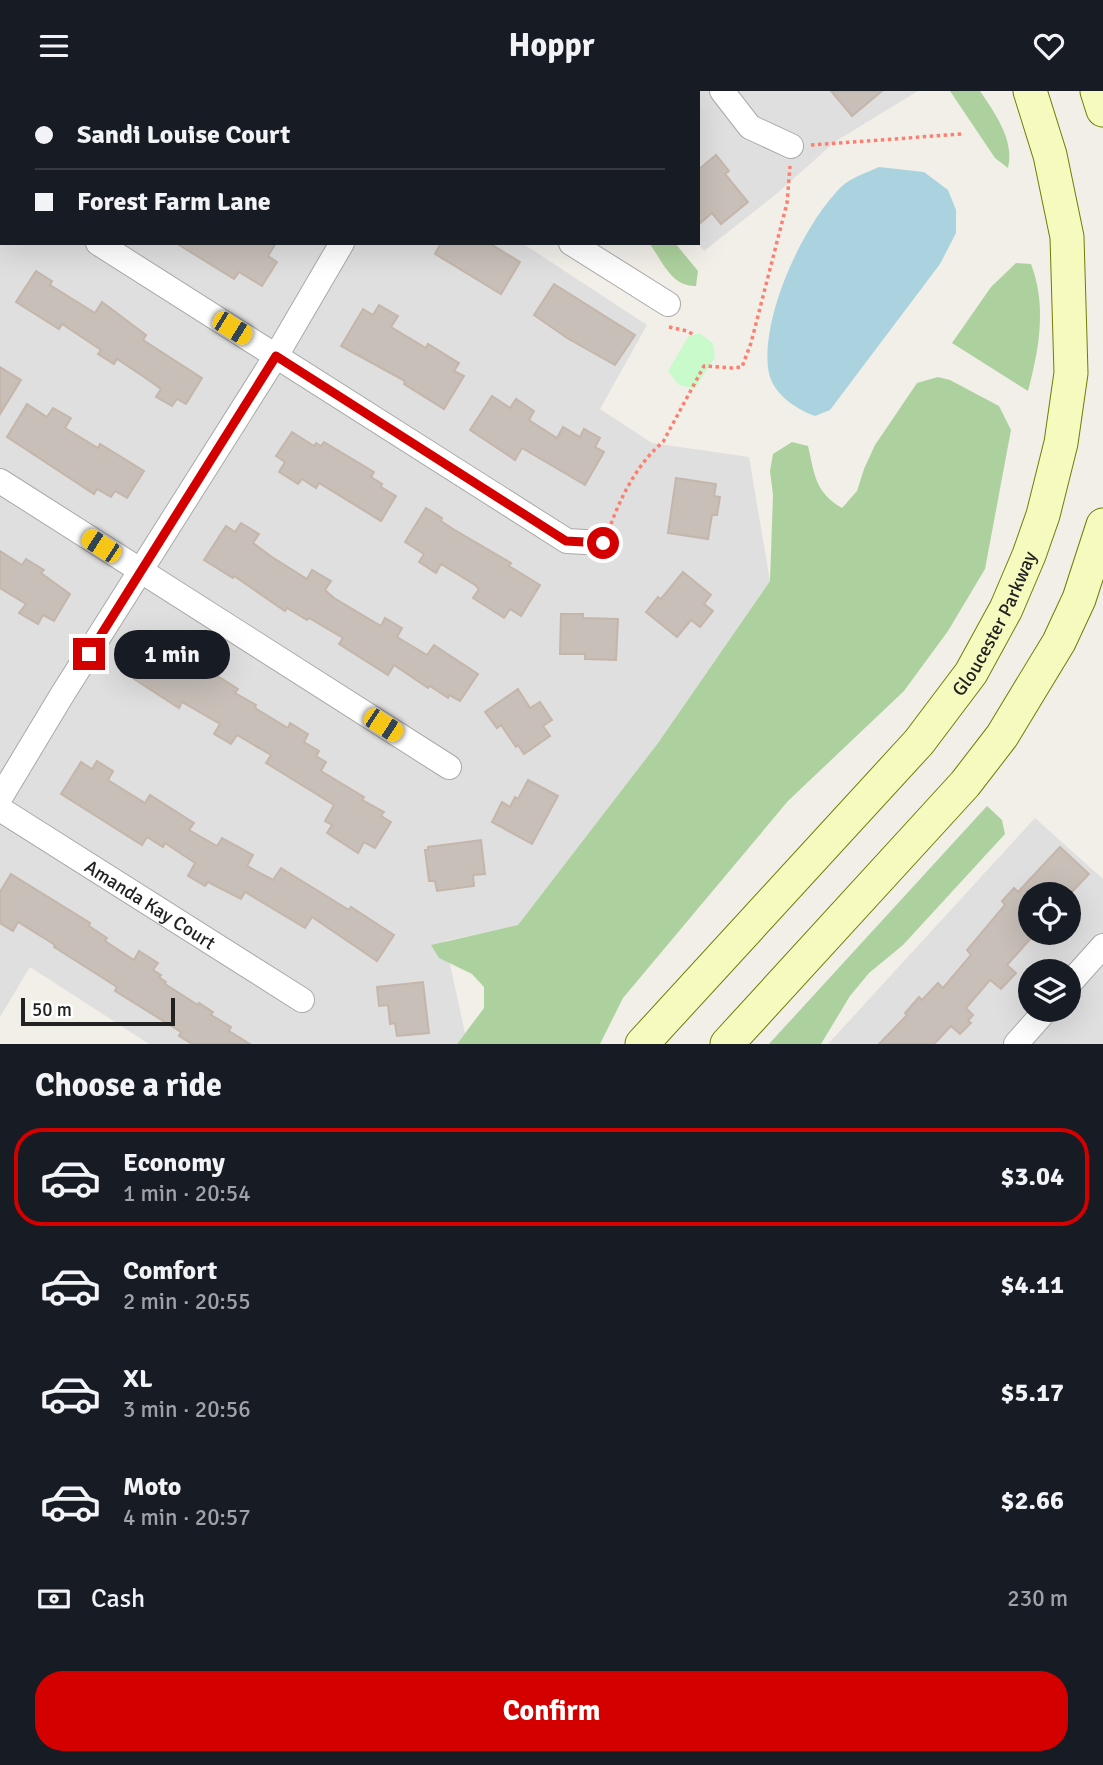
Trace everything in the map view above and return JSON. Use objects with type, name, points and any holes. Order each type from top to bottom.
[{"type":"main road","name":"Gloucester Parkway","points":[[642,1044],[919,742],[971,673],[1006,609],[1029,555],[1043,515],[1061,443],[1071,373],[1067,237],[1050,155],[1030,91]]},
{"type":"main road","points":[[1097,91],[1103,110]]},
{"type":"main road","points":[[727,1044],[965,784],[1002,736],[1059,642],[1079,599],[1103,525]]},
{"type":"street","points":[[722,91],[750,127],[791,146]]},
{"type":"street","points":[[101,245],[566,541],[603,543]]},
{"type":"street","points":[[0,798],[276,356],[341,245]]},
{"type":"street","points":[[573,245],[667,316]]},
{"type":"street","points":[[0,481],[449,767]]},
{"type":"street","name":"Amanda Kay Court","points":[[0,809],[302,1000]]},
{"type":"street","points":[[1081,971],[1103,946]]},
{"type":"street","points":[[1023,1042],[1037,1022]]},
{"type":"path","points":[[603,543],[625,492],[653,451],[663,442],[704,366],[742,367],[751,344],[787,203],[791,146],[962,134]]},
{"type":"path","points":[[667,316],[694,335]]},
{"type":"shaded area","points":[[700,91],[918,91],[836,141],[775,195],[704,251],[699,245]]},
{"type":"shaded area","points":[[0,245],[525,245],[647,325],[600,409],[652,443],[749,457],[770,581],[658,743],[518,925],[445,941],[465,1033],[457,1044],[149,1044],[30,967],[0,1017]]},
{"type":"shaded area","points":[[1035,818],[1103,879],[1103,1044],[828,1044]]},
{"type":"green space","points":[[950,91],[980,91],[1006,138],[1009,148],[1008,168],[995,158]]},
{"type":"green space","points":[[650,245],[677,245],[698,271],[696,286],[680,282]]},
{"type":"green space","points":[[1016,263],[1031,264],[1039,296],[1040,327],[1028,391],[952,343],[991,287]]},
{"type":"green space","points":[[699,333],[713,343],[715,357],[695,389],[679,385],[668,371],[688,337]]},
{"type":"green space","points":[[938,377],[950,380],[999,406],[1011,430],[985,569],[948,631],[904,691],[788,801],[623,998],[600,1044],[457,1044],[484,1008],[484,987],[472,974],[439,958],[431,945],[518,925],[658,743],[770,581],[773,495],[770,471],[773,454],[792,442],[808,446],[821,489],[842,508],[857,491],[875,445],[917,383]]},
{"type":"green space","points":[[987,806],[1002,820],[1005,834],[903,945],[869,973],[850,996],[821,1044],[769,1044]]},
{"type":"water","points":[[879,167],[924,172],[948,190],[956,210],[956,233],[940,264],[830,410],[815,416],[799,409],[785,398],[770,377],[768,346],[778,297],[800,247],[827,203],[845,184]]},
{"type":"building","points":[[831,91],[882,91],[852,116]]},
{"type":"building","points":[[716,155],[729,171],[725,174],[748,202],[721,224],[712,213],[700,223],[700,168]]},
{"type":"building","points":[[179,245],[275,245],[268,256],[277,262],[262,286],[239,272],[234,279]]},
{"type":"building","points":[[440,245],[492,245],[520,262],[501,294],[435,254]]},
{"type":"building","points":[[36,271],[52,281],[50,285],[95,313],[102,302],[146,335],[143,340],[202,378],[186,404],[177,399],[172,406],[156,397],[161,389],[147,379],[117,359],[114,364],[98,354],[101,350],[62,324],[59,329],[16,302]]},
{"type":"building","points":[[554,284],[635,335],[615,365],[567,338],[534,315]]},
{"type":"building","points":[[379,305],[398,316],[391,327],[426,348],[428,344],[459,363],[454,371],[464,376],[444,409],[404,384],[405,381],[341,346],[363,309],[373,315]]},
{"type":"building","points":[[0,367],[21,380],[0,414]]},
{"type":"building","points":[[492,396],[510,408],[516,399],[534,411],[529,420],[557,438],[563,427],[580,437],[584,429],[600,438],[595,447],[604,452],[585,485],[522,448],[515,460],[470,430]]},
{"type":"building","points":[[27,404],[47,417],[53,408],[71,418],[65,428],[98,448],[100,444],[144,471],[127,498],[115,491],[111,497],[97,489],[94,494],[7,437]]},
{"type":"building","points":[[292,432],[314,446],[316,443],[321,446],[324,442],[374,472],[371,477],[396,496],[381,521],[319,483],[316,488],[302,479],[298,484],[279,472],[285,462],[276,456]]},
{"type":"building","points":[[676,478],[716,484],[714,496],[720,497],[717,515],[712,515],[708,539],[668,533]]},
{"type":"building","points":[[426,508],[442,518],[441,521],[511,563],[509,566],[540,585],[521,616],[510,609],[504,618],[473,598],[479,589],[475,585],[441,564],[436,573],[419,562],[424,554],[405,542]]},
{"type":"building","points":[[241,523],[259,534],[253,543],[272,557],[307,579],[312,570],[331,581],[325,590],[334,598],[381,626],[385,618],[402,628],[397,637],[427,655],[434,645],[478,674],[460,701],[449,695],[448,698],[430,686],[428,688],[394,665],[388,675],[339,644],[343,638],[309,618],[307,620],[287,608],[285,611],[234,576],[233,578],[204,560],[226,526],[235,532]]},
{"type":"building","points":[[0,551],[22,565],[26,559],[44,570],[41,573],[70,594],[54,621],[43,615],[38,624],[19,613],[26,604],[0,588]]},
{"type":"building","points":[[683,572],[711,595],[704,604],[713,611],[700,627],[691,620],[677,637],[646,612],[658,597],[661,599]]},
{"type":"building","points":[[561,614],[618,619],[616,660],[585,659],[585,654],[560,654]]},
{"type":"building","points":[[151,652],[163,659],[166,655],[180,664],[186,656],[238,689],[235,693],[256,705],[255,708],[288,728],[290,723],[308,734],[304,742],[319,751],[316,756],[326,762],[321,771],[364,797],[362,800],[384,812],[381,816],[391,822],[375,848],[364,842],[358,853],[327,833],[332,825],[325,821],[334,805],[266,763],[271,755],[237,735],[231,744],[214,734],[220,724],[182,702],[179,708],[134,679]]},
{"type":"building","points":[[518,689],[530,708],[540,702],[552,720],[543,726],[550,736],[524,754],[501,725],[497,728],[485,712]]},
{"type":"building","points":[[97,761],[113,771],[108,780],[145,803],[150,795],[194,823],[189,830],[217,846],[222,838],[253,855],[247,866],[273,880],[281,868],[349,910],[351,907],[394,935],[377,961],[312,917],[305,928],[245,892],[241,899],[208,882],[205,886],[188,876],[195,863],[165,843],[163,847],[147,837],[142,845],[61,794],[81,762],[92,769]]},
{"type":"building","points":[[528,780],[558,796],[532,844],[492,822],[502,802],[510,807],[515,797],[518,799]]},
{"type":"building","points":[[481,840],[485,874],[473,875],[474,886],[437,891],[435,881],[429,881],[425,850],[428,850],[428,847]]},
{"type":"building","points":[[1060,847],[1089,874],[1081,882],[1027,882]]},
{"type":"building","points":[[11,874],[90,923],[89,926],[107,938],[105,941],[134,960],[139,951],[158,963],[153,970],[161,975],[159,977],[165,984],[213,1012],[211,1015],[231,1027],[229,1031],[250,1044],[192,1044],[179,1036],[181,1032],[115,991],[117,987],[54,947],[55,945],[18,922],[13,931],[0,923],[0,892]]},
{"type":"building","points":[[1014,888],[1018,892],[1018,945],[1025,945],[1007,965],[1016,973],[1001,989],[990,980],[966,1008],[973,1015],[968,1021],[971,1023],[960,1034],[951,1026],[934,1044],[879,1044],[907,1015],[905,1013],[919,997],[922,1000],[938,983],[943,988],[971,955],[967,950],[1005,905],[1002,901]]},
{"type":"building","points":[[423,982],[429,1033],[397,1036],[395,1023],[390,1024],[388,1005],[379,1006],[377,987]]},
{"type":"route","points":[[89,654],[276,356],[566,541],[603,543]]}]
